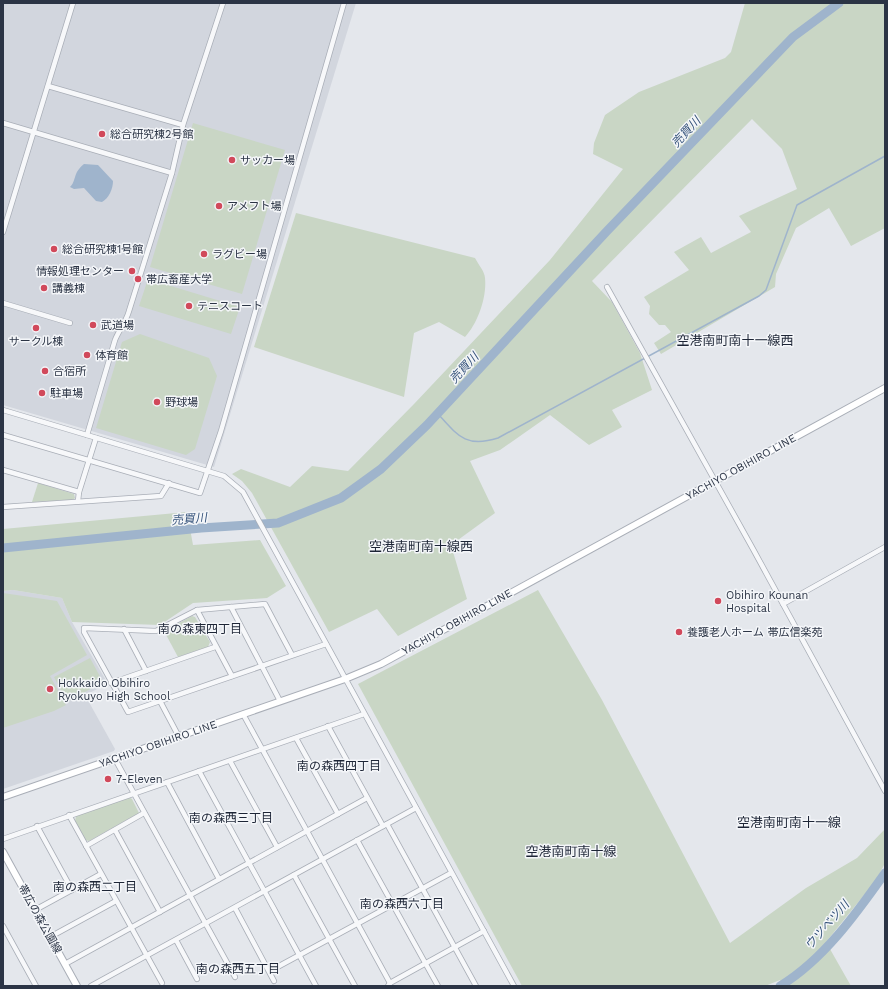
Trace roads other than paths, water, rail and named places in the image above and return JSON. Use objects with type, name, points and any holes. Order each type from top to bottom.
[{"type":"main road","name":"YACHIYO OBIHIRO LINE","points":[[3,797],[345,679],[401,653],[885,388]]},
{"type":"main road","name":"帯広の森公園線","points":[[3,852],[77,986]]},
{"type":"street","points":[[3,232],[4,220],[34,132],[73,3]]},
{"type":"street","points":[[87,435],[115,340],[119,331],[125,324],[129,312],[172,174],[183,125],[223,3]]},
{"type":"street","points":[[3,436],[200,493],[232,393],[344,3]]},
{"type":"street","points":[[48,86],[183,125]]},
{"type":"street","points":[[3,123],[172,174]]},
{"type":"street","points":[[607,287],[885,791]]},
{"type":"street","points":[[3,303],[70,323]]},
{"type":"street","points":[[3,410],[207,470],[224,476],[243,492],[514,986]]},
{"type":"street","points":[[78,501],[88,460],[96,438]]},
{"type":"street","points":[[3,470],[79,492]]},
{"type":"street","points":[[3,507],[161,496],[169,484]]},
{"type":"street","points":[[782,604],[885,548]]},
{"type":"street","points":[[292,655],[265,604],[197,610],[156,631],[84,628],[84,632],[128,712],[326,644]]},
{"type":"street","points":[[231,607],[280,701]]},
{"type":"street","points":[[197,610],[215,647],[232,676]]},
{"type":"street","points":[[124,629],[146,670]]},
{"type":"street","points":[[111,683],[215,647]]},
{"type":"street","points":[[160,701],[179,737]]},
{"type":"street","points":[[243,714],[358,923],[389,984],[484,931]]},
{"type":"street","points":[[3,839],[133,793],[230,761],[262,748],[296,738],[364,714]]},
{"type":"street","points":[[328,726],[367,798],[423,888],[454,948],[476,986]]},
{"type":"street","points":[[296,738],[338,814]]},
{"type":"street","points":[[115,759],[234,977]]},
{"type":"street","points":[[230,761],[277,847]]},
{"type":"street","points":[[199,771],[316,986]]},
{"type":"street","points":[[167,782],[220,879]]},
{"type":"street","points":[[65,964],[367,798]]},
{"type":"street","points":[[92,986],[416,808]]},
{"type":"street","points":[[86,846],[144,813]]},
{"type":"street","points":[[69,815],[162,983]]},
{"type":"street","points":[[37,826],[72,890]]},
{"type":"street","points":[[115,830],[160,912]]},
{"type":"street","points":[[358,840],[392,905],[438,986]]},
{"type":"street","points":[[270,971],[451,872]]},
{"type":"street","points":[[35,910],[101,874]]},
{"type":"street","points":[[294,875],[355,986]]},
{"type":"street","points":[[50,937],[116,901]]},
{"type":"street","points":[[235,908],[274,981]]},
{"type":"street","points":[[3,926],[36,986]]},
{"type":"street","points":[[176,940],[197,979]]},
{"type":"water","points":[[84,164],[98,165],[113,181],[110,193],[102,202],[96,201],[84,188],[74,189],[70,187],[76,174]]},
{"type":"waterway","name":"売買川","points":[[3,548],[201,528],[278,523],[341,498],[381,469],[427,425],[607,231],[793,37],[839,3]]},
{"type":"waterway","points":[[438,414],[457,434],[470,441],[478,442],[498,438],[759,296],[766,290],[797,205],[885,156]]},
{"type":"waterway","name":"ウツベツ川","points":[[780,986],[810,963],[838,935],[885,873]]},
{"type":"place","name":"総合研究棟2号館","points":[[102,134]]},
{"type":"place","name":"サッカー場","points":[[232,160]]},
{"type":"place","name":"アメフト場","points":[[219,206]]},
{"type":"place","name":"総合研究棟1号館","points":[[54,249]]},
{"type":"place","name":"ラグビー場","points":[[204,254]]},
{"type":"place","name":"情報処理センター","points":[[132,271]]},
{"type":"place","name":"帯広畜産大学","points":[[138,279]]},
{"type":"place","name":"講義棟","points":[[44,288]]},
{"type":"place","name":"テニスコート","points":[[189,306]]},
{"type":"place","name":"武道場","points":[[93,325]]},
{"type":"place","name":"サークル棟","points":[[36,328]]},
{"type":"place","name":"体育館","points":[[87,355]]},
{"type":"place","name":"合宿所","points":[[45,371]]},
{"type":"place","name":"駐車場","points":[[42,393]]},
{"type":"place","name":"野球場","points":[[157,402]]},
{"type":"place","name":"Obihiro Kounan Hospital","points":[[718,601]]},
{"type":"place","name":"養護老人ホーム 帯広信楽苑","points":[[679,632]]},
{"type":"place","name":"Hokkaido Obihiro Ryokuyo High School","points":[[50,689]]},
{"type":"place","name":"7-Eleven","points":[[108,779]]},
{"type":"district","name":"空港南町南十一線西","points":[[735,340]]},
{"type":"district","name":"空港南町南十線西","points":[[421,546]]},
{"type":"district","name":"南の森東四丁目","points":[[200,629]]},
{"type":"district","name":"南の森西四丁目","points":[[339,766]]},
{"type":"district","name":"南の森西三丁目","points":[[231,818]]},
{"type":"district","name":"空港南町南十一線","points":[[789,822]]},
{"type":"district","name":"空港南町南十線","points":[[571,851]]},
{"type":"district","name":"南の森西二丁目","points":[[95,887]]},
{"type":"district","name":"南の森西六丁目","points":[[402,904]]},
{"type":"district","name":"南の森西五丁目","points":[[238,969]]}]
